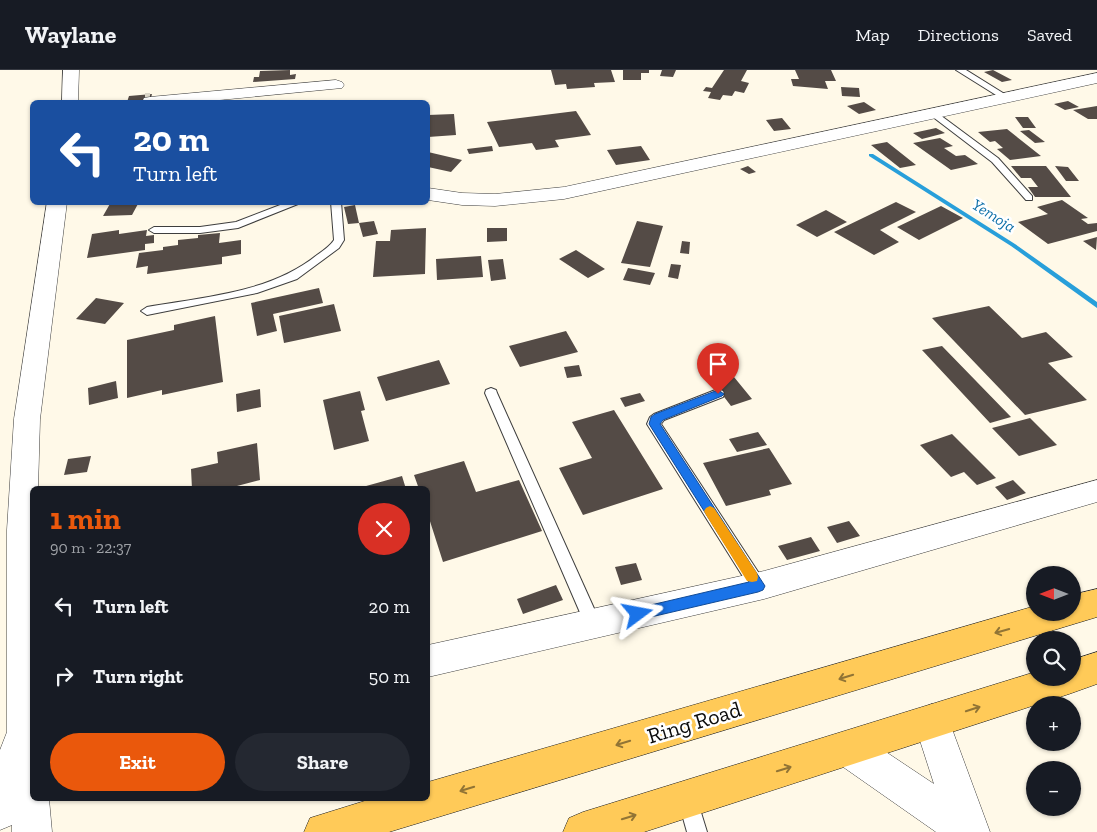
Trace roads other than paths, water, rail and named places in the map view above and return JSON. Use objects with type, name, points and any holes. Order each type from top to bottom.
[{"type":"main road","points":[[1081,607],[1097,603]]},
{"type":"main road","name":"Ring Road","points":[[430,801],[1035,621]]},
{"type":"main road","points":[[1081,673],[1097,668]]},
{"type":"main road","points":[[583,832],[693,816],[849,749],[1044,686]]},
{"type":"main road","name":"Ring Road","points":[[324,832],[428,801]]},
{"type":"street","points":[[70,100],[72,70]]},
{"type":"street","points":[[166,100],[337,78],[337,100]]},
{"type":"street","points":[[430,194],[462,199],[495,200],[564,193],[1097,78]]},
{"type":"street","points":[[30,765],[22,530],[28,419],[57,205]]},
{"type":"street","points":[[430,661],[758,586],[1097,491]]},
{"type":"street","points":[[932,722],[969,831]]},
{"type":"street","points":[[0,811],[29,731]]},
{"type":"street","points":[[849,749],[969,831]]},
{"type":"street","points":[[31,801],[32,832]]},
{"type":"lane","points":[[960,70],[1007,98]]},
{"type":"lane","points":[[936,114],[995,160],[1029,198]]},
{"type":"lane","points":[[154,230],[200,230],[238,225],[290,205]]},
{"type":"lane","points":[[147,311],[257,290],[293,277],[324,256],[339,240],[336,205]]},
{"type":"lane","points":[[491,393],[592,624]]},
{"type":"lane","points":[[718,394],[659,417],[655,420],[654,424],[758,586]]},
{"type":"waterway","name":"Yemoja","points":[[871,155],[1013,245],[1097,306]]}]
